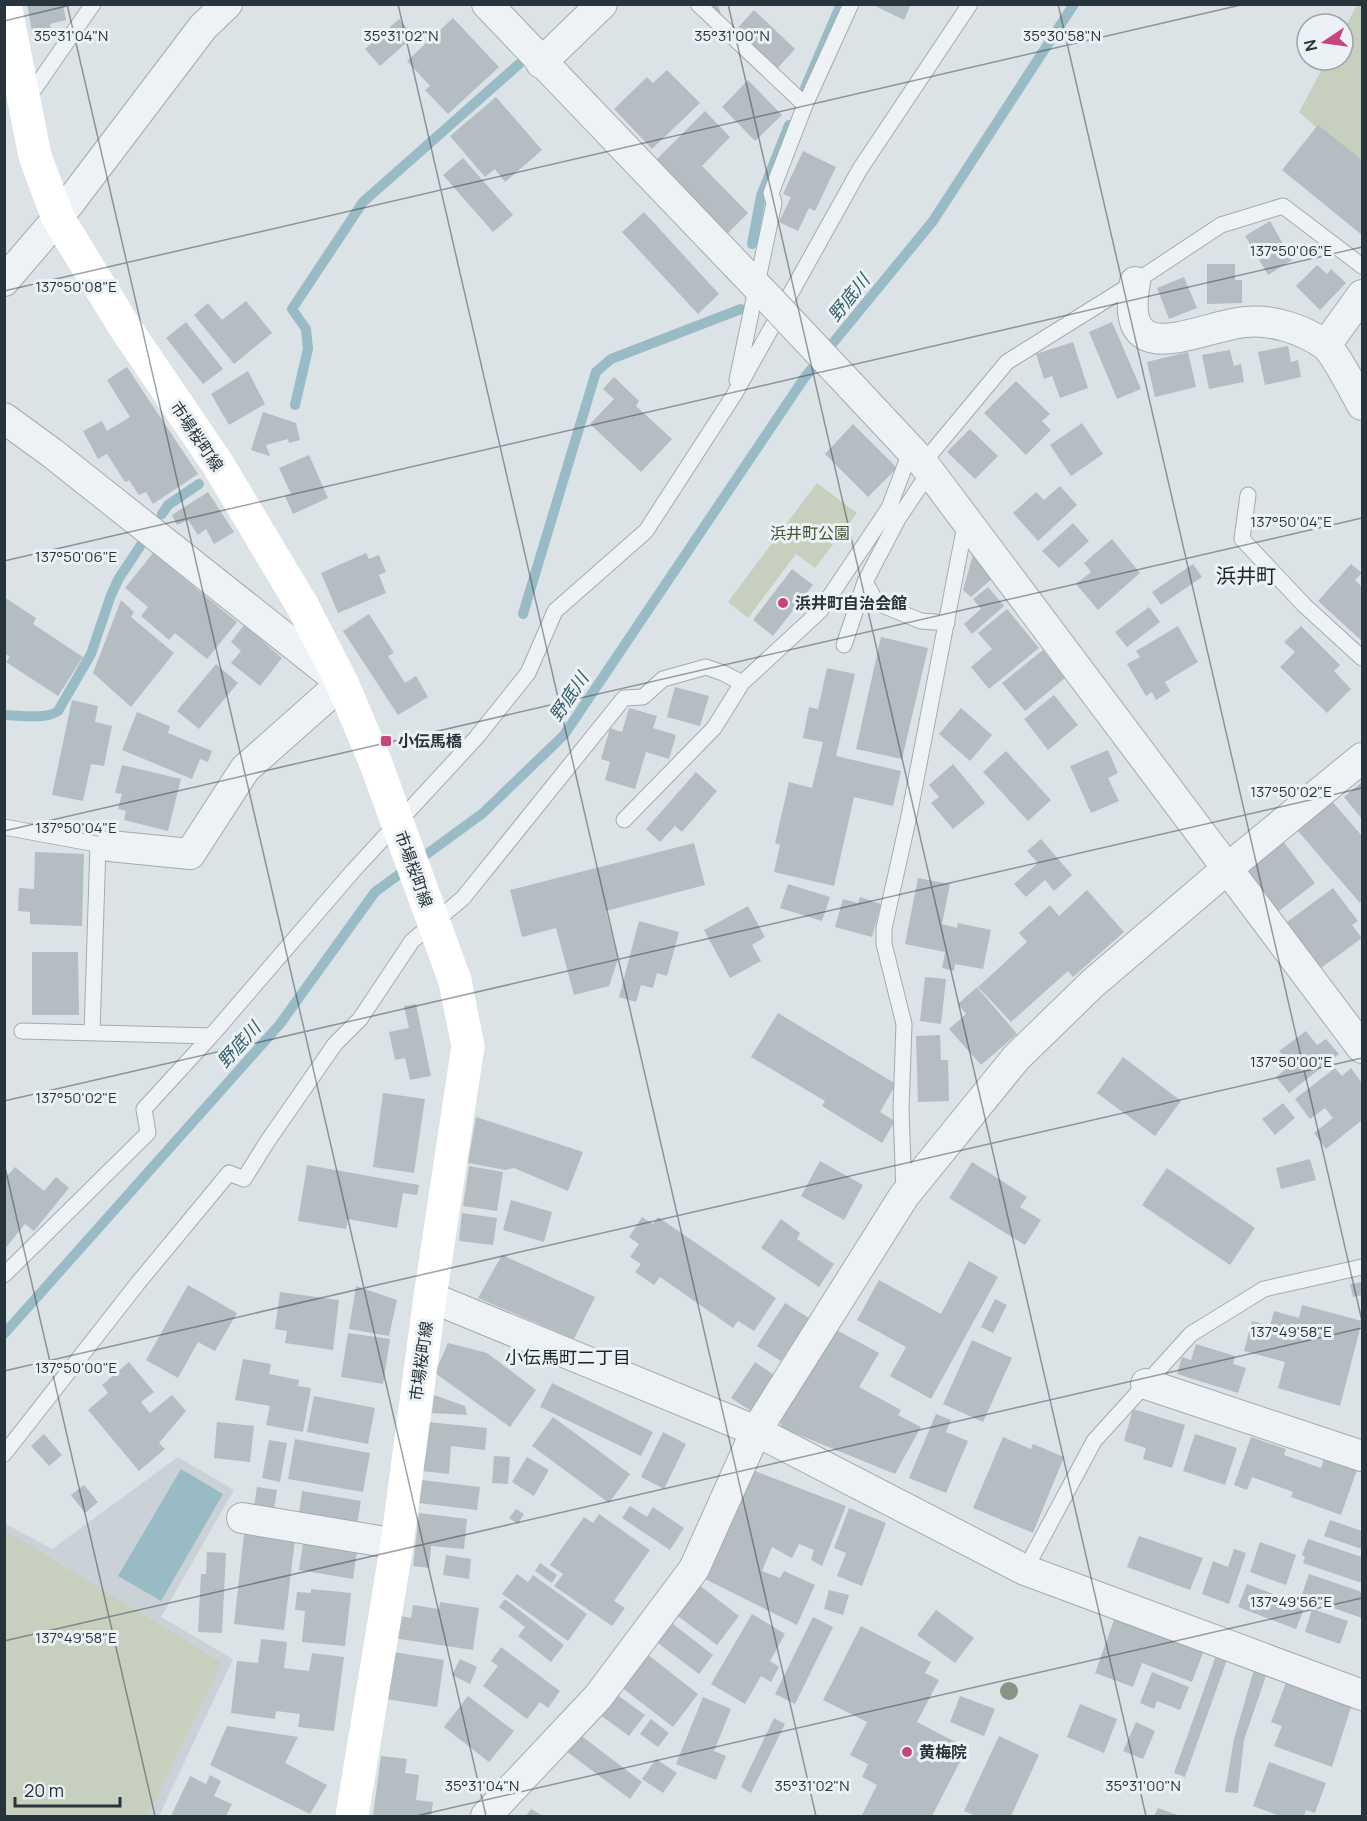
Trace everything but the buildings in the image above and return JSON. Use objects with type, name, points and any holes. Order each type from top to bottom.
[{"type":"main road","name":"市場桜町線","points":[[4,4],[34,156],[58,218],[124,326],[223,473],[302,604],[342,683],[375,761],[455,981],[468,1046],[430,1297],[397,1544],[352,1816]]},
{"type":"street","points":[[4,280],[58,218],[203,27],[226,4]]},
{"type":"street","points":[[487,4],[917,456],[1362,1048]]},
{"type":"street","points":[[541,63],[602,4]]},
{"type":"street","points":[[1135,282],[1131,304],[1133,316],[1137,327],[1153,339],[1179,337],[1253,321],[1282,324],[1326,345],[1362,405]]},
{"type":"street","points":[[1326,345],[1362,296]]},
{"type":"street","points":[[4,418],[52,453],[342,683],[245,769],[190,854],[104,845]]},
{"type":"street","points":[[486,1816],[598,1697],[694,1569],[756,1431],[904,1196],[1016,1058],[1092,984],[1362,758]]},
{"type":"street","points":[[430,1297],[756,1431],[1025,1570],[1362,1695]]},
{"type":"street","points":[[1146,1384],[1362,1456]]},
{"type":"street","points":[[242,1518],[397,1544]]},
{"type":"lane","points":[[22,92],[35,88],[93,4]]},
{"type":"lane","points":[[698,4],[805,105]]},
{"type":"lane","points":[[734,395],[763,294],[774,203],[771,193],[805,105],[851,4]]},
{"type":"lane","points":[[4,1275],[148,1133],[144,1109],[211,1036],[353,871],[491,720],[528,674],[555,611],[646,531],[734,395],[860,169],[970,4]]},
{"type":"lane","points":[[624,820],[714,728],[742,683],[820,611],[889,508],[917,456],[1007,362],[1221,225],[1283,206],[1362,266]]},
{"type":"lane","points":[[844,645],[865,582],[898,519],[922,483],[942,487]]},
{"type":"lane","points":[[1248,495],[1242,539],[1304,605],[1362,658]]},
{"type":"lane","points":[[904,1196],[902,1109],[904,1024],[884,944],[884,928],[909,816],[966,520]]},
{"type":"lane","points":[[865,582],[877,603],[921,621],[947,623]]},
{"type":"lane","points":[[4,1454],[138,1283],[230,1173],[244,1179],[335,1044],[360,1019],[412,941],[463,898],[624,698],[643,697],[663,679],[706,667],[742,683]]},
{"type":"lane","points":[[4,826],[104,845],[92,1032]]},
{"type":"lane","points":[[22,1031],[211,1036]]},
{"type":"lane","points":[[1025,1570],[1094,1441],[1191,1334],[1264,1289],[1362,1267]]},
{"type":"shaded area","points":[[178,1457],[234,1490],[161,1617],[233,1659],[159,1816],[5,1816],[4,1523],[52,1549]]},
{"type":"green space","points":[[1357,5],[1362,5],[1362,168],[1299,112],[1321,72],[1355,72],[1353,12]]},
{"type":"green space","name":"浜井町公園","points":[[817,483],[857,513],[815,568],[796,554],[748,618],[728,602]]},
{"type":"green space","points":[[5,1530],[222,1663],[147,1816],[5,1816]]},
{"type":"water","points":[[181,1469],[223,1494],[161,1601],[118,1576]]},
{"type":"waterway","points":[[805,88],[841,4]]},
{"type":"waterway","name":"野底川","points":[[4,1334],[280,1024],[375,892],[483,813],[564,735],[805,377],[933,221],[1074,4]]},
{"type":"waterway","points":[[295,405],[308,349],[306,329],[292,309],[363,202],[519,64]]},
{"type":"waterway","points":[[752,244],[761,196],[789,125]]},
{"type":"waterway","points":[[523,614],[596,372],[611,359],[741,309]]},
{"type":"waterway","points":[[162,514],[168,505],[199,484]]},
{"type":"waterway","points":[[4,715],[39,716],[58,711],[91,654],[119,578],[141,545]]},
{"type":"place","name":"浜井町自治会館","points":[[783,603]]},
{"type":"place","name":"小伝馬橋","points":[[386,741]]},
{"type":"place","name":"黄梅院","points":[[907,1752]]},
{"type":"district","name":"浜井町","points":[[1246,576]]},
{"type":"district","name":"小伝馬町二丁目","points":[[568,1358]]}]
